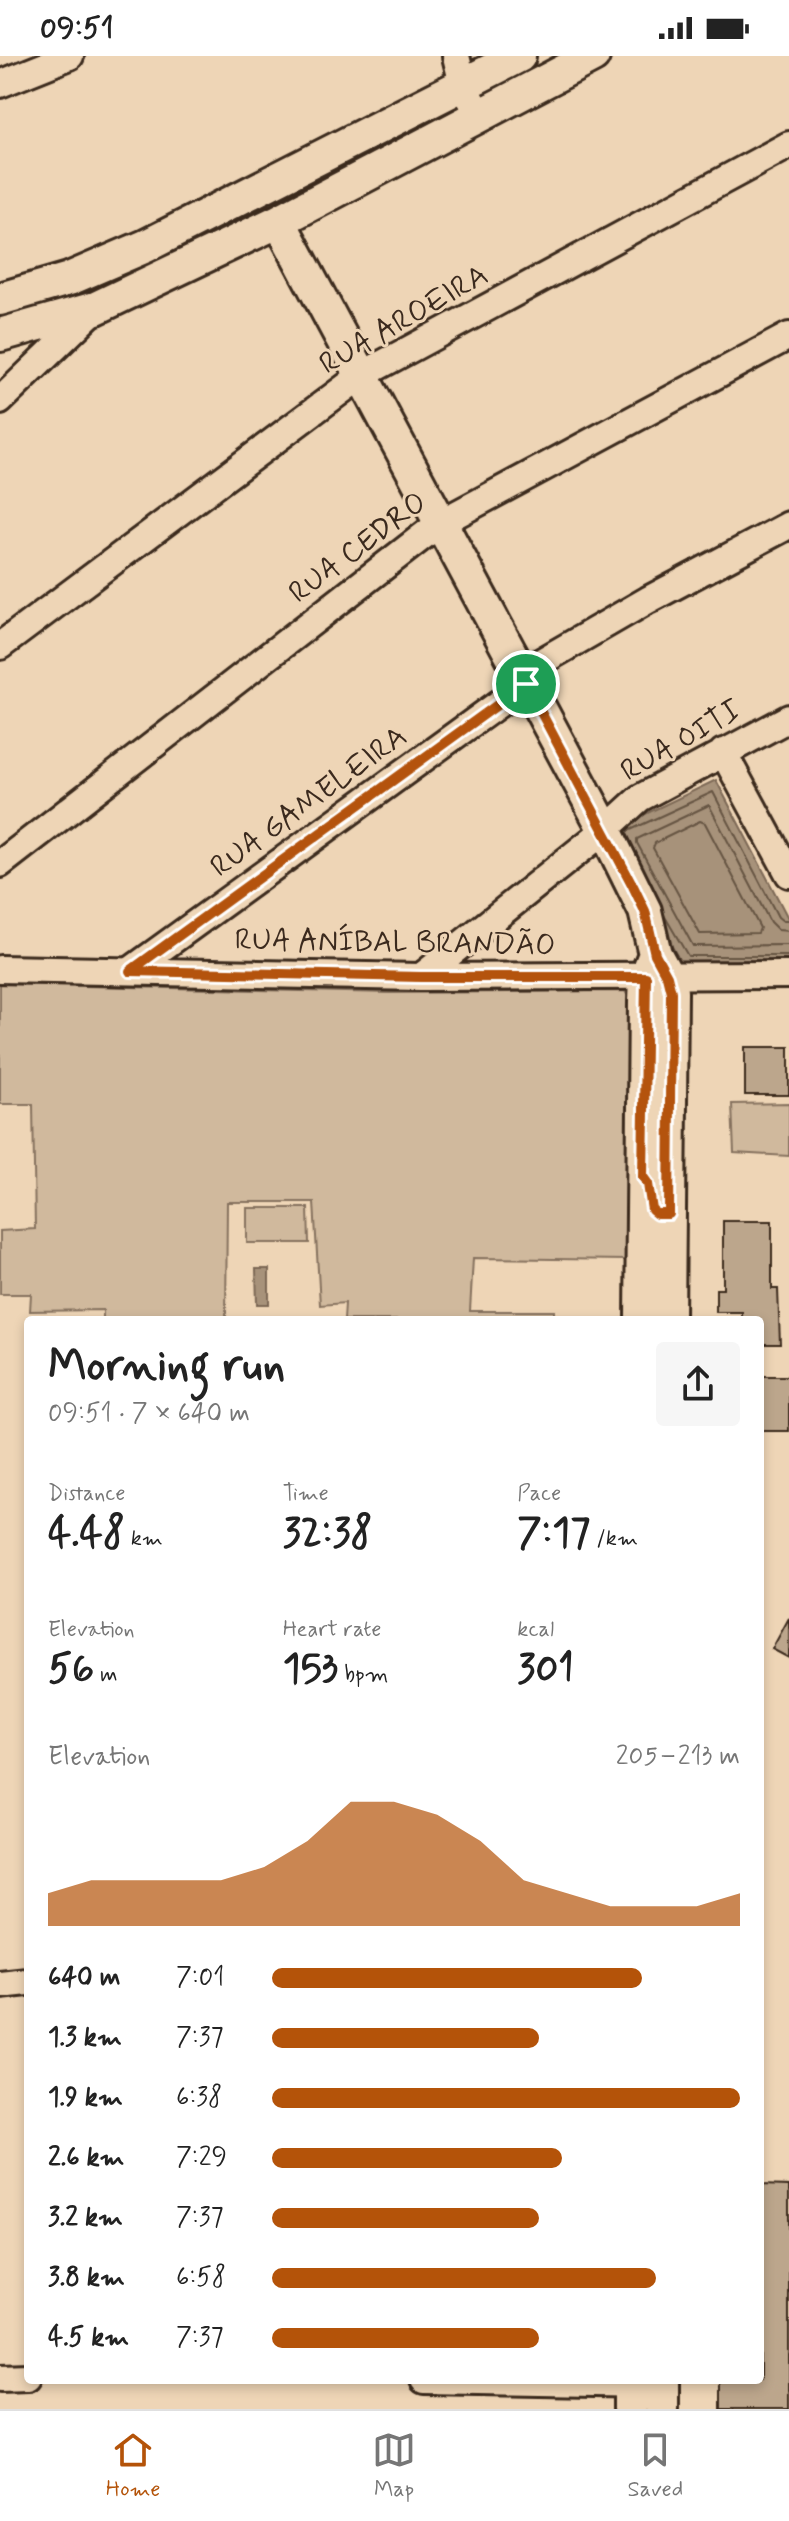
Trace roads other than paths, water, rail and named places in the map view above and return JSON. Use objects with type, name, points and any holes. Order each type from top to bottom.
[{"type":"main road","points":[[0,299],[69,279],[146,246],[460,71],[519,56]]},
{"type":"main road","points":[[0,335],[96,308],[279,221],[593,56]]},
{"type":"main road","points":[[279,221],[605,830],[645,911],[656,969],[643,1177],[642,1316]]},
{"type":"main road","points":[[656,969],[671,992],[668,1316]]},
{"type":"main road","points":[[643,1177],[648,1184],[652,1210],[657,1214],[669,1214]]},
{"type":"main road","points":[[643,1246],[658,1248],[662,1252],[662,1273],[668,1282]]},
{"type":"street","points":[[0,84],[70,56]]},
{"type":"street","points":[[460,71],[480,117]]},
{"type":"street","name":"RUA AROEIRA","points":[[0,646],[362,375],[789,145]]},
{"type":"street","points":[[0,401],[96,308]]},
{"type":"street","name":"RUA CEDRO","points":[[0,864],[440,523],[789,336]]},
{"type":"street","name":"RUA GAMELEIRA","points":[[130,971],[523,679],[637,606],[789,525]]},
{"type":"street","name":"RUA OITI","points":[[421,977],[605,830],[640,798],[789,718]]},
{"type":"street","points":[[723,752],[789,874]]},
{"type":"street","name":"RUA ANÍBAL BRANDÃO","points":[[0,969],[421,977],[656,969],[789,975]]},
{"type":"street","points":[[0,1985],[24,1982]]},
{"type":"street","points":[[0,2378],[24,2377]]},
{"type":"street","points":[[505,2384],[646,2391]]},
{"type":"water","points":[[716,780],[789,920],[789,963],[682,965],[610,831]]},
{"type":"water","points":[[256,1269],[269,1269],[269,1304],[257,1304]]}]
